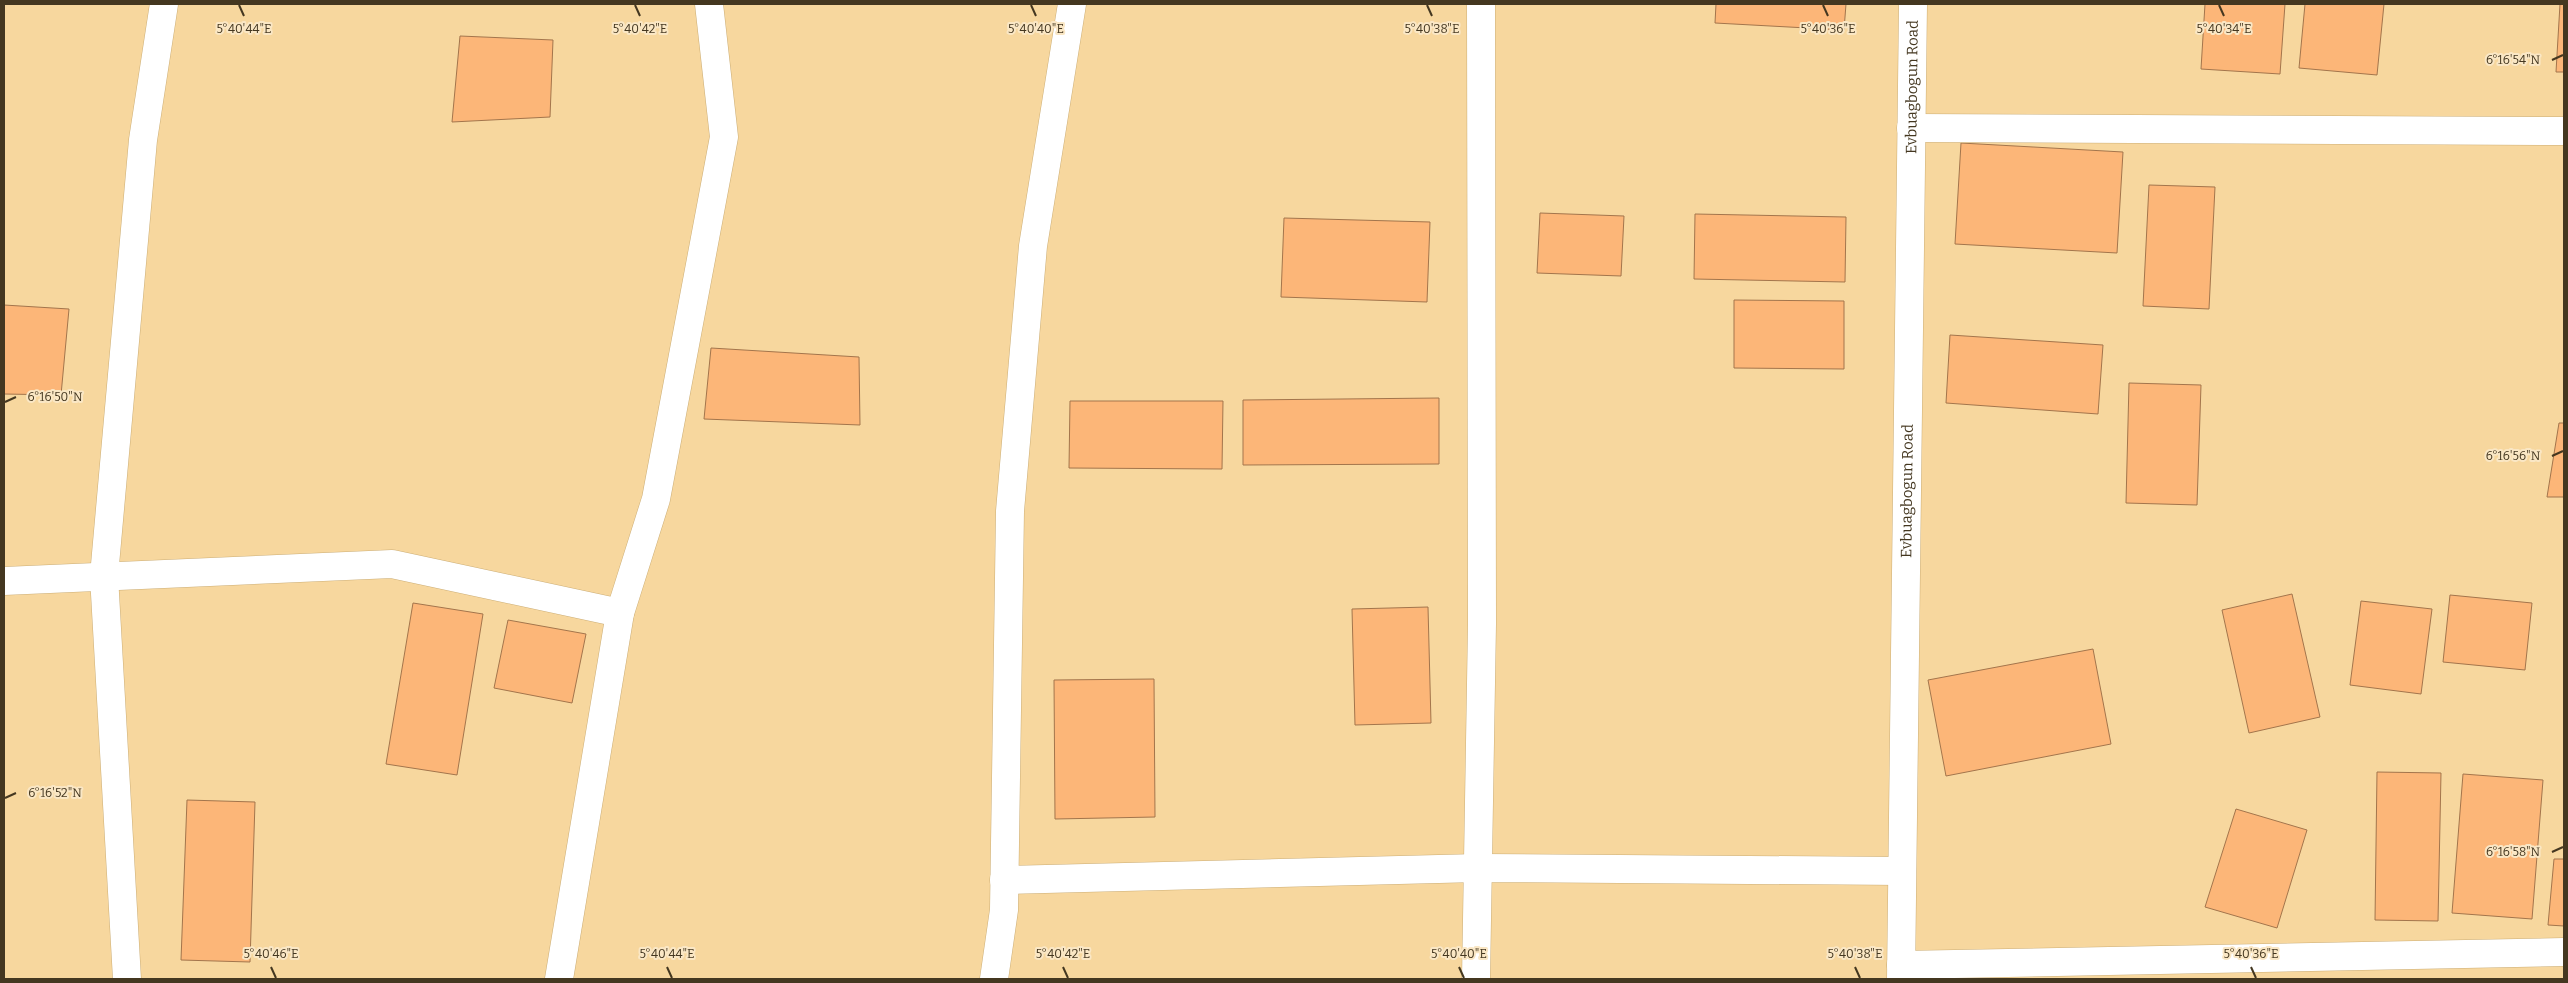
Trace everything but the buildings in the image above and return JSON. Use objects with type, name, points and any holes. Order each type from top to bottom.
[{"type":"street","points":[[127,979],[104,576],[143,140],[164,4]]},
{"type":"street","points":[[560,979],[620,613],[656,499],[724,137],[709,4]]},
{"type":"street","points":[[994,979],[1004,910],[1010,512],[1033,246],[1072,4]]},
{"type":"street","points":[[1476,979],[1482,624],[1481,4]]},
{"type":"street","name":"Evbuagbogun Road","points":[[1901,972],[1913,4]]},
{"type":"street","points":[[1910,128],[2564,130]]},
{"type":"street","points":[[4,581],[392,564],[620,613]]},
{"type":"street","points":[[1004,880],[1478,868],[1902,871]]},
{"type":"street","points":[[1901,972],[2564,952]]}]
